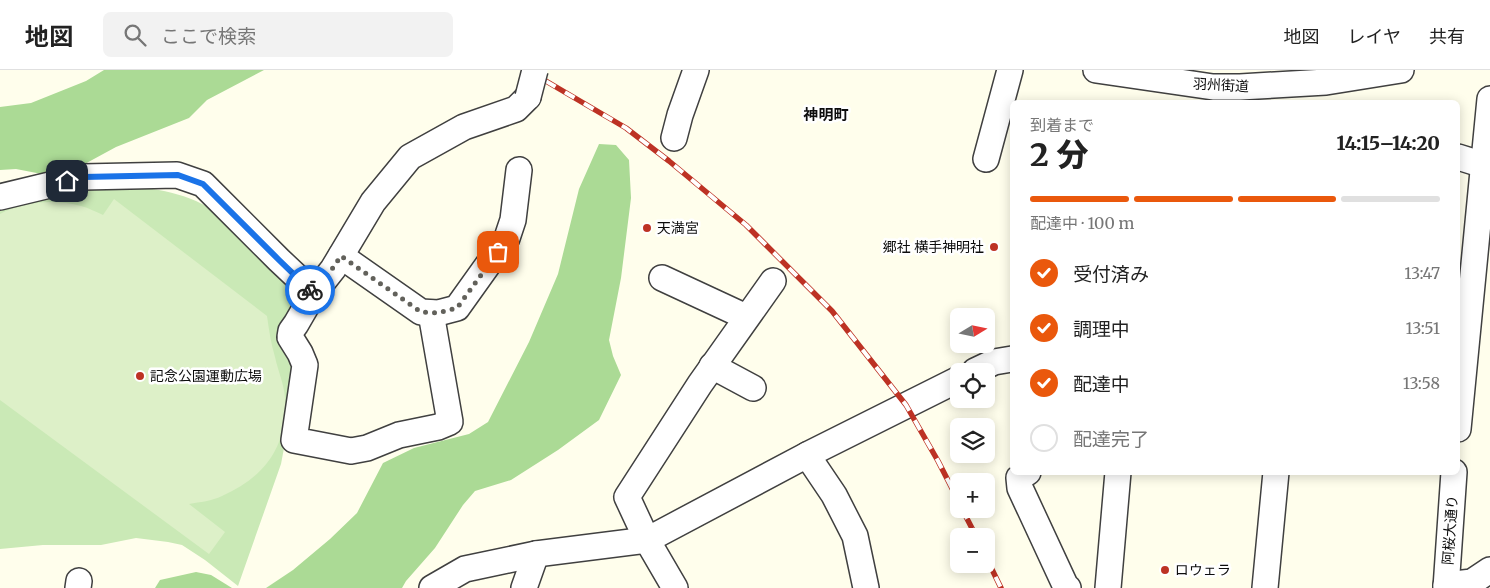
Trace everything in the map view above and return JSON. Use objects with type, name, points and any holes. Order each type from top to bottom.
[{"type":"street","points":[[431,313],[450,422],[438,427],[399,435],[367,448],[351,451],[294,440],[305,365],[290,338],[291,331],[314,293],[341,256],[373,202],[410,157],[464,128],[516,109],[527,108],[535,70]]},
{"type":"street","points":[[674,138],[696,70]]},
{"type":"street","points":[[986,159],[1010,70]]},
{"type":"street","name":"羽州街道","points":[[1096,70],[1211,95],[1242,79],[1328,92],[1362,77],[1400,70]]},
{"type":"street","points":[[1460,396],[1486,165],[1490,100]]},
{"type":"street","points":[[1460,158],[1486,165]]},
{"type":"street","points":[[341,256],[421,312],[438,313],[457,308],[507,238],[513,220],[519,170]]},
{"type":"street","points":[[0,197],[83,177],[178,175],[203,184],[314,293]]},
{"type":"street","points":[[662,278],[746,318]]},
{"type":"street","points":[[675,588],[647,540],[627,497],[712,366],[772,281]]},
{"type":"street","points":[[992,363],[1010,359]]},
{"type":"street","points":[[712,366],[753,388]]},
{"type":"street","points":[[432,588],[465,568],[536,554],[647,540],[807,455],[950,384]]},
{"type":"street","points":[[807,455],[834,495],[855,536],[866,588]]},
{"type":"street","points":[[1024,475],[1019,478],[1020,488],[1068,588]]},
{"type":"street","points":[[1108,588],[1118,475]]},
{"type":"street","points":[[1265,588],[1276,475]]},
{"type":"street","name":"阿桜大通り","points":[[1446,586],[1454,475]]},
{"type":"street","points":[[524,588],[536,554]]},
{"type":"street","points":[[1446,586],[1472,582],[1490,570]]},
{"type":"green space","points":[[104,70],[264,70],[207,100],[189,118],[116,147],[70,172],[47,175],[16,169],[0,170],[0,107],[31,103],[86,81]]},
{"type":"green space","points":[[599,144],[616,145],[629,160],[631,198],[621,278],[609,340],[621,375],[599,420],[558,450],[511,480],[475,491],[463,505],[435,548],[402,588],[266,588],[293,570],[357,513],[383,463],[414,448],[469,434],[488,422],[529,342],[558,274],[579,189]]},
{"type":"green space","name":"記念公園運動広場","points":[[95,185],[159,190],[184,196],[211,209],[225,219],[252,245],[298,299],[296,385],[281,464],[238,586],[182,545],[168,542],[136,538],[101,545],[43,545],[0,549],[0,208]]},
{"type":"green space","name":"記念公園運動広場","points":[[114,199],[267,316],[272,347],[285,398],[285,415],[282,431],[278,445],[271,458],[250,479],[218,498],[189,504],[225,532],[209,554],[0,400],[0,214],[20,206],[40,202],[61,202],[81,206],[103,215]]},
{"type":"green space","points":[[196,572],[211,575],[232,588],[155,588],[160,580]]},
{"type":"railway","points":[[527,70],[626,128],[746,225],[832,311],[906,405],[950,484]]},
{"type":"railway","points":[[967,518],[972,528]]},
{"type":"railway","points":[[994,573],[1001,588]]},
{"type":"way so far","points":[[310,290],[314,293],[341,256],[421,312],[438,313],[457,308],[498,252]]},
{"type":"place","name":"天満宮","points":[[647,228]]},
{"type":"place","name":"郷社 横手神明社","points":[[994,247]]},
{"type":"place","name":"記念公園運動広場","points":[[140,376]]},
{"type":"place","name":"ロウェラ","points":[[1165,570]]},
{"type":"district","name":"神明町","points":[[826,114]]},
{"type":"route","points":[[67,181],[83,177],[178,175],[203,184],[310,290]]}]
